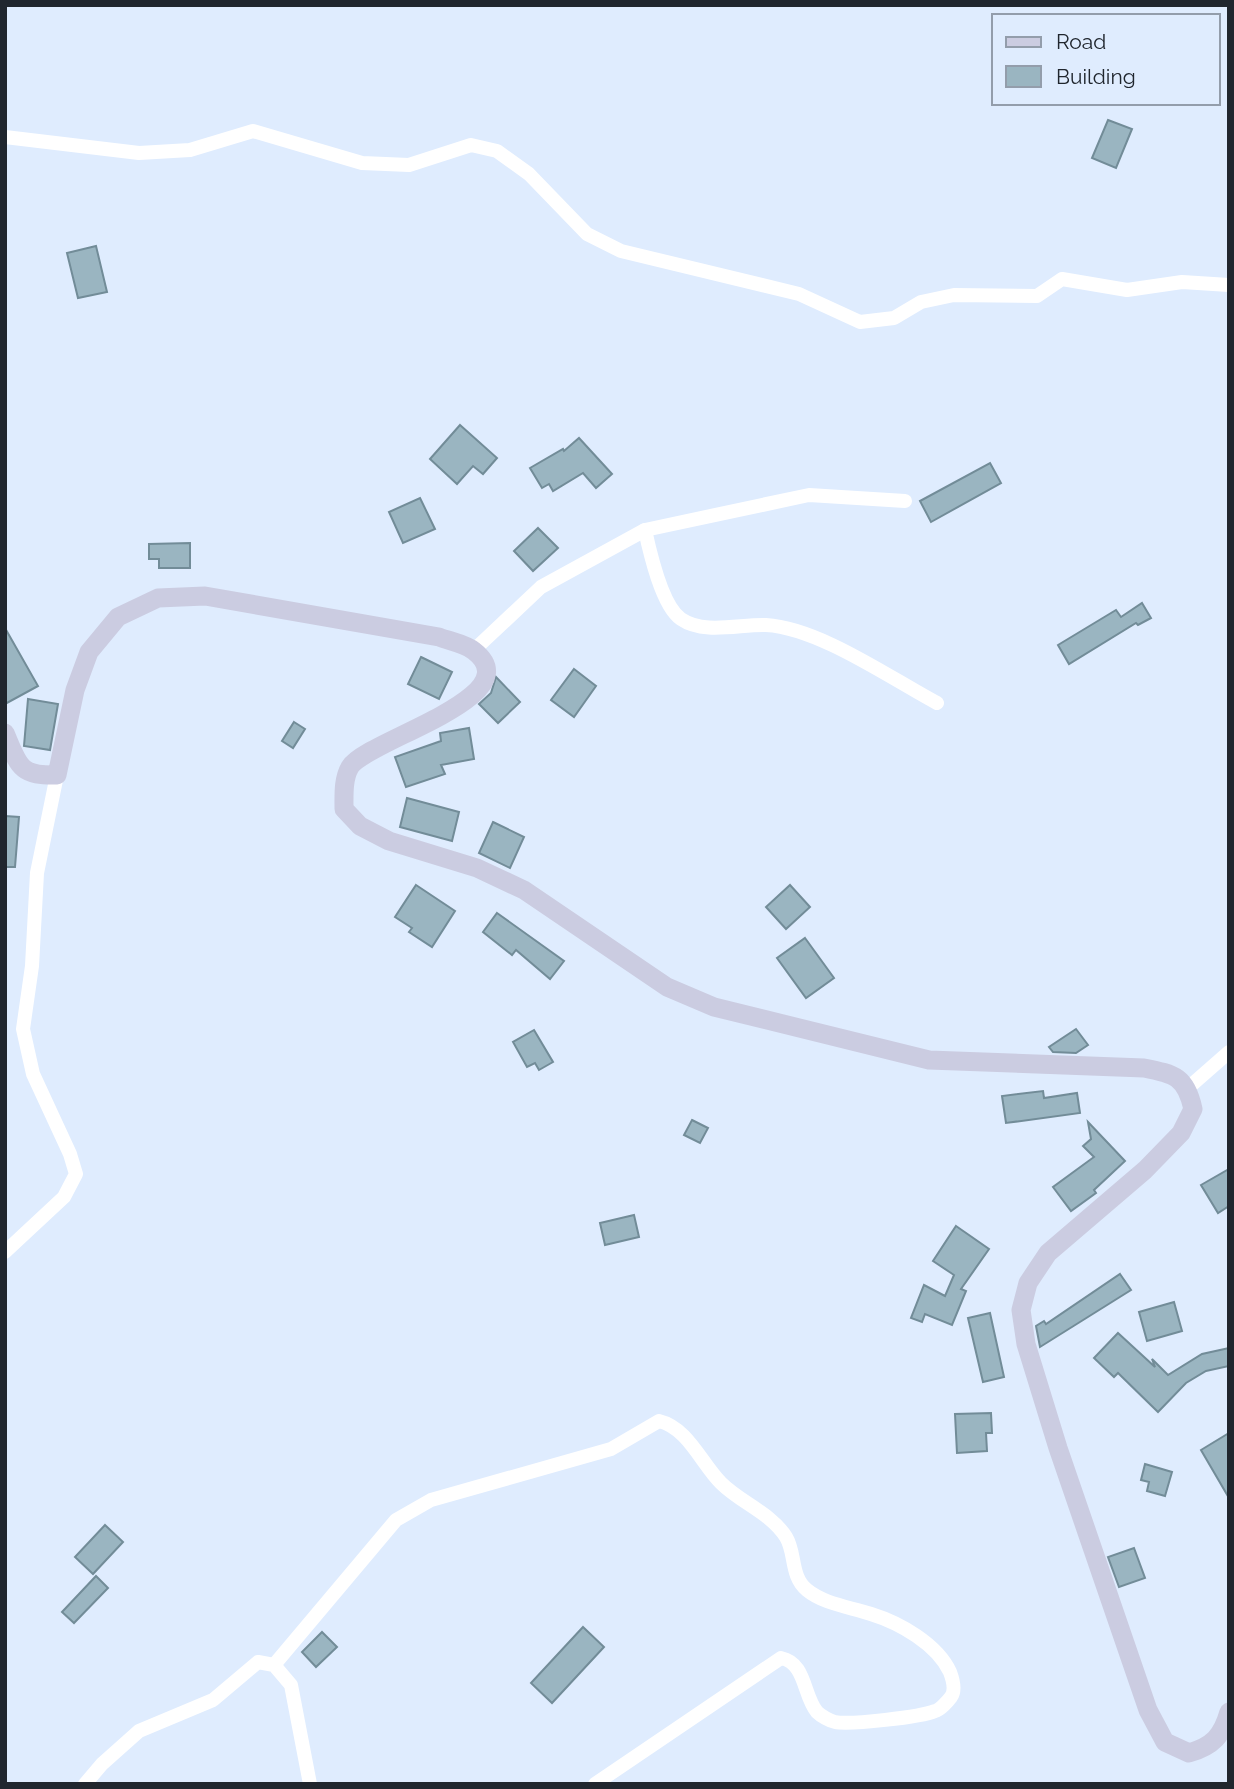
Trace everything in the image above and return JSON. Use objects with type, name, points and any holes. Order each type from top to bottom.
[{"type":"main road","points":[[5,733],[20,767],[34,775],[58,775],[75,690],[89,652],[118,617],[158,598],[205,596],[439,637],[474,650],[486,675],[482,687],[466,703],[368,751],[351,766],[344,787],[344,809],[360,826],[389,841],[477,868],[524,890],[667,986],[714,1007],[929,1060],[1144,1068],[1171,1073],[1188,1088],[1193,1109],[1181,1133],[1145,1170],[1048,1253],[1028,1283],[1021,1310],[1026,1344],[1058,1448],[1154,1721],[1165,1742],[1189,1754],[1208,1748],[1224,1731],[1229,1712]]},
{"type":"street","points":[[5,137],[139,153],[190,150],[253,131],[362,163],[409,165],[471,145],[497,151],[529,174],[587,234],[621,251],[799,294],[860,321],[894,318],[921,302],[954,295],[1037,296],[1062,279],[1127,290],[1182,282],[1229,285]]},
{"type":"street","points":[[474,650],[541,587],[645,530],[809,495],[905,501]]},
{"type":"street","points":[[645,530],[660,583],[679,618],[701,626],[765,625],[802,632],[937,703]]},
{"type":"street","points":[[5,1252],[64,1197],[76,1174],[70,1154],[33,1074],[23,1029],[32,966],[37,873],[58,775]]},
{"type":"street","points":[[1188,1088],[1229,1052]]},
{"type":"street","points":[[274,1665],[396,1520],[430,1500],[611,1449],[659,1420],[673,1424],[718,1481],[742,1503],[766,1516],[787,1538],[792,1566],[805,1589],[825,1601],[875,1615],[921,1639],[944,1660],[954,1681],[952,1696],[937,1711],[853,1723],[833,1722],[818,1713],[798,1669],[791,1660],[781,1658],[595,1784]]},
{"type":"street","points":[[85,1784],[102,1764],[139,1731],[213,1700],[258,1662],[274,1665],[291,1685],[310,1784]]},
{"type":"building","points":[[1108,120],[1132,129],[1116,168],[1092,158]]},
{"type":"building","points":[[96,246],[107,292],[78,298],[67,253]]},
{"type":"building","points":[[460,425],[497,458],[483,474],[473,466],[457,484],[430,459]]},
{"type":"building","points":[[579,438],[612,474],[596,488],[583,473],[553,491],[549,484],[542,488],[530,468],[563,449],[564,451]]},
{"type":"building","points":[[990,463],[1001,483],[931,522],[920,501]]},
{"type":"building","points":[[420,498],[435,529],[403,543],[389,512]]},
{"type":"building","points":[[538,528],[558,548],[533,571],[514,551]]},
{"type":"building","points":[[190,543],[190,568],[159,568],[159,559],[149,559],[149,544]]},
{"type":"building","points":[[1142,603],[1151,618],[1138,625],[1136,623],[1069,664],[1058,645],[1116,610],[1121,617]]},
{"type":"building","points":[[5,628],[38,686],[5,704]]},
{"type":"building","points":[[421,657],[452,672],[439,699],[408,684]]},
{"type":"building","points":[[574,669],[596,686],[574,717],[551,700]]},
{"type":"building","points":[[496,677],[520,702],[498,723],[479,704],[491,693]]},
{"type":"building","points":[[28,699],[58,704],[50,750],[24,746]]},
{"type":"building","points":[[294,722],[305,729],[293,748],[282,741]]},
{"type":"building","points":[[469,728],[474,759],[441,765],[445,774],[406,787],[395,757],[441,741],[440,733]]},
{"type":"building","points":[[407,798],[459,812],[452,841],[400,827]]},
{"type":"building","points":[[5,816],[19,817],[15,867],[5,867]]},
{"type":"building","points":[[493,822],[524,837],[510,868],[479,853]]},
{"type":"building","points":[[416,885],[455,911],[432,947],[409,932],[412,928],[395,917]]},
{"type":"building","points":[[790,885],[810,907],[786,929],[766,907]]},
{"type":"building","points":[[497,913],[564,961],[550,979],[516,950],[512,955],[483,932]]},
{"type":"building","points":[[805,938],[834,978],[806,998],[777,958]]},
{"type":"building","points":[[1076,1029],[1088,1045],[1076,1053],[1053,1052],[1049,1047]]},
{"type":"building","points":[[534,1030],[553,1062],[539,1070],[535,1063],[527,1067],[513,1042]]},
{"type":"building","points":[[1043,1091],[1044,1098],[1077,1093],[1080,1113],[1006,1123],[1002,1096]]},
{"type":"building","points":[[692,1120],[708,1128],[700,1143],[684,1135]]},
{"type":"building","points":[[1088,1122],[1125,1161],[1094,1190],[1096,1193],[1071,1211],[1053,1187],[1094,1157],[1083,1146],[1091,1139]]},
{"type":"building","points":[[1229,1169],[1229,1206],[1218,1213],[1201,1185]]},
{"type":"building","points":[[634,1215],[639,1237],[605,1245],[600,1223]]},
{"type":"building","points":[[956,1226],[989,1249],[961,1289],[966,1291],[952,1325],[925,1314],[922,1322],[911,1318],[924,1285],[945,1296],[954,1275],[933,1261]]},
{"type":"building","points":[[1120,1274],[1131,1290],[1040,1347],[1036,1326],[1044,1321],[1046,1324]]},
{"type":"building","points":[[1174,1302],[1182,1331],[1147,1341],[1139,1312]]},
{"type":"building","points":[[990,1313],[1004,1377],[983,1382],[968,1318]]},
{"type":"building","points":[[1118,1333],[1155,1367],[1152,1359],[1168,1375],[1202,1354],[1229,1348],[1229,1366],[1206,1371],[1186,1383],[1158,1412],[1118,1373],[1114,1377],[1094,1358]]},
{"type":"building","points":[[991,1413],[992,1433],[986,1433],[987,1451],[957,1453],[955,1414]]},
{"type":"building","points":[[1229,1433],[1229,1498],[1201,1450]]},
{"type":"building","points":[[1145,1464],[1172,1472],[1165,1496],[1147,1491],[1149,1482],[1141,1480]]},
{"type":"building","points":[[105,1525],[123,1542],[93,1574],[75,1557]]},
{"type":"building","points":[[1134,1548],[1145,1578],[1119,1587],[1108,1557]]},
{"type":"building","points":[[96,1576],[108,1588],[74,1623],[62,1612]]},
{"type":"building","points":[[583,1627],[604,1647],[552,1703],[531,1683]]},
{"type":"building","points":[[322,1632],[337,1647],[316,1667],[302,1652]]}]
